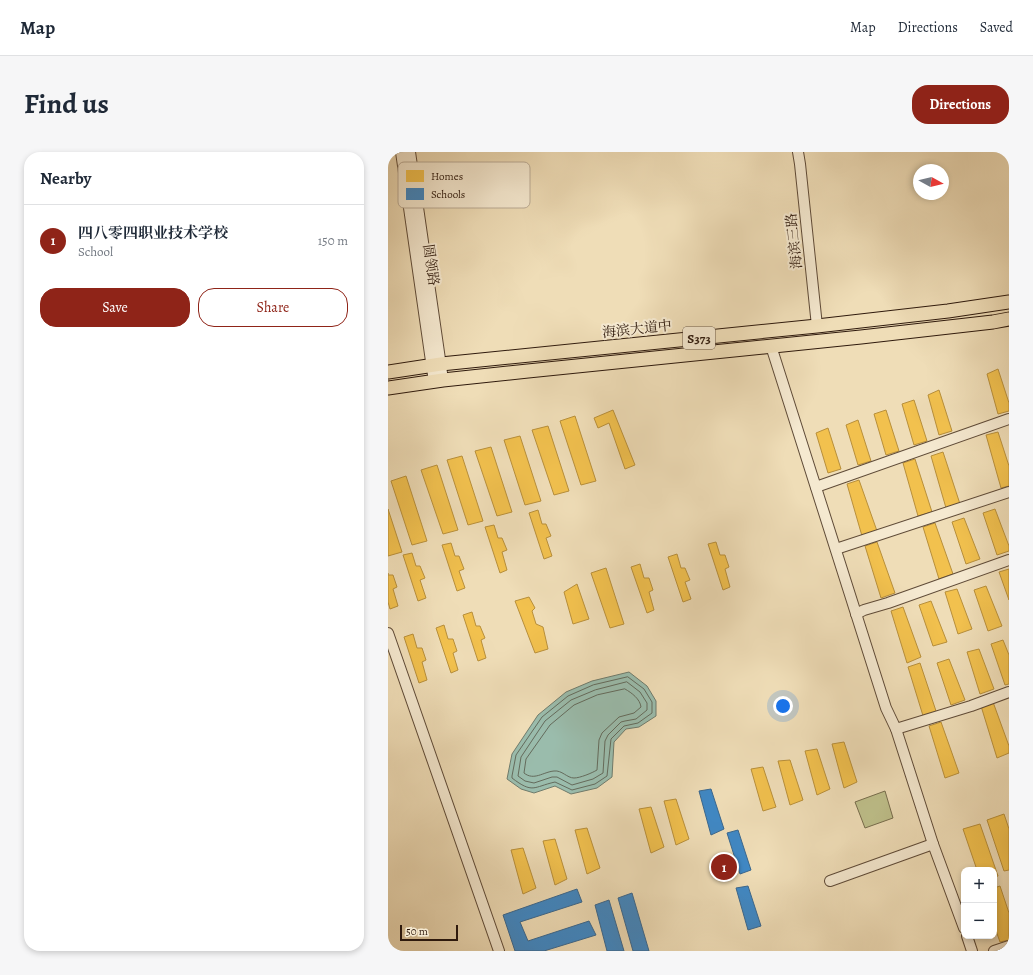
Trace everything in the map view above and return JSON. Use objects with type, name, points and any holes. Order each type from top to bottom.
[{"type":"main road","name":"海滨大道中","points":[[388,372],[436,365],[817,326],[948,311],[1009,302]]},
{"type":"main road","name":"S373","points":[[388,388],[528,370],[892,334],[1009,319]]},
{"type":"street","name":"圆领路","points":[[401,152],[403,162]]},
{"type":"street","name":"圆领路","points":[[410,152],[411,162]]},
{"type":"street","name":"海滨三路","points":[[798,152],[817,326]]},
{"type":"street","name":"圆领路","points":[[410,208],[439,381]]},
{"type":"street","name":"圆领路","points":[[417,208],[436,365]]},
{"type":"street","points":[[770,346],[886,708],[896,729],[933,844],[961,920]]},
{"type":"street","points":[[816,487],[1009,419]]},
{"type":"street","points":[[836,549],[1009,492]]},
{"type":"street","points":[[856,614],[1009,560]]},
{"type":"street","points":[[388,633],[498,951]]},
{"type":"street","points":[[896,729],[971,706],[1009,692]]},
{"type":"street","points":[[830,881],[933,844]]},
{"type":"street","points":[[968,939],[972,951]]},
{"type":"street","points":[[994,951],[1009,946]]},
{"type":"green space","points":[[885,791],[893,818],[865,828],[855,802]]},
{"type":"water","points":[[629,672],[647,686],[656,701],[656,716],[639,727],[626,729],[614,742],[612,777],[597,788],[571,794],[555,786],[534,793],[521,789],[507,779],[512,754],[538,715],[566,692],[592,681]]},
{"type":"building: Homes","points":[[998,369],[1009,403],[1009,411],[998,414],[987,374]]},
{"type":"building: Homes","points":[[939,390],[952,431],[939,435],[928,395]]},
{"type":"building: Homes","points":[[914,400],[927,441],[914,445],[902,404]]},
{"type":"building: Homes","points":[[613,410],[635,465],[625,469],[609,423],[598,428],[594,418]]},
{"type":"building: Homes","points":[[886,410],[899,451],[886,455],[874,414]]},
{"type":"building: Homes","points":[[575,416],[596,481],[581,485],[560,421]]},
{"type":"building: Homes","points":[[858,420],[871,461],[858,465],[846,425]]},
{"type":"building: Homes","points":[[548,426],[569,491],[554,495],[532,430]]},
{"type":"building: Homes","points":[[828,428],[841,469],[828,473],[816,433]]},
{"type":"building: Homes","points":[[998,432],[1009,466],[1009,486],[1001,488],[986,435]]},
{"type":"building: Homes","points":[[520,436],[541,501],[525,505],[504,440]]},
{"type":"building: Homes","points":[[491,447],[512,512],[497,516],[475,451]]},
{"type":"building: Homes","points":[[943,452],[960,504],[946,508],[931,456]]},
{"type":"building: Homes","points":[[462,456],[483,521],[468,525],[447,460]]},
{"type":"building: Homes","points":[[915,459],[932,512],[918,516],[903,463]]},
{"type":"building: Homes","points":[[437,465],[458,530],[443,534],[421,470]]},
{"type":"building: Homes","points":[[406,476],[427,541],[412,545],[391,481]]},
{"type":"building: Homes","points":[[859,480],[877,531],[862,536],[847,484]]},
{"type":"building: Homes","points":[[388,509],[402,552],[388,556]]},
{"type":"building: Homes","points":[[995,509],[1009,546],[1009,551],[997,555],[983,513]]},
{"type":"building: Homes","points":[[538,510],[542,524],[546,524],[551,536],[546,538],[552,556],[544,559],[529,513]]},
{"type":"building: Homes","points":[[964,518],[980,559],[966,564],[952,522]]},
{"type":"building: Homes","points":[[935,523],[953,574],[939,579],[923,527]]},
{"type":"building: Homes","points":[[494,525],[498,538],[502,538],[507,550],[502,552],[507,570],[500,573],[485,527]]},
{"type":"building: Homes","points":[[716,542],[720,555],[725,555],[729,567],[725,569],[730,587],[723,590],[708,544]]},
{"type":"building: Homes","points":[[877,542],[895,593],[881,598],[865,546]]},
{"type":"building: Homes","points":[[451,543],[455,556],[459,556],[464,569],[459,571],[465,588],[457,591],[442,545]]},
{"type":"building: Homes","points":[[412,553],[416,566],[420,566],[425,578],[420,580],[426,598],[418,601],[403,555]]},
{"type":"building: Homes","points":[[677,554],[681,568],[685,568],[690,580],[685,582],[691,599],[683,602],[668,557]]},
{"type":"building: Homes","points":[[640,564],[644,578],[649,578],[653,590],[649,592],[654,610],[647,613],[631,567]]},
{"type":"building: Homes","points":[[606,568],[624,624],[610,628],[591,573]]},
{"type":"building: Homes","points":[[1009,569],[1009,600],[999,572]]},
{"type":"building: Homes","points":[[388,575],[393,575],[397,587],[393,589],[398,606],[390,609],[388,602]]},
{"type":"building: Homes","points":[[577,584],[589,619],[573,624],[564,592]]},
{"type":"building: Homes","points":[[986,586],[1002,626],[988,631],[974,590]]},
{"type":"building: Homes","points":[[957,589],[972,629],[958,634],[945,592]]},
{"type":"building: Homes","points":[[529,597],[535,608],[532,611],[536,624],[543,627],[548,649],[535,653],[515,601]]},
{"type":"building: Homes","points":[[931,601],[947,642],[933,646],[919,605]]},
{"type":"building: Homes","points":[[903,607],[921,657],[907,663],[891,611]]},
{"type":"building: Homes","points":[[472,612],[476,626],[480,626],[485,638],[481,640],[486,658],[478,661],[463,615]]},
{"type":"building: Homes","points":[[444,625],[448,639],[453,639],[457,651],[453,653],[458,670],[451,673],[436,628]]},
{"type":"building: Homes","points":[[413,634],[417,648],[422,648],[426,660],[422,662],[427,680],[419,683],[404,637]]},
{"type":"building: Homes","points":[[1003,640],[1009,655],[1009,684],[1005,685],[991,644]]},
{"type":"building: Homes","points":[[979,649],[994,689],[980,694],[967,652]]},
{"type":"building: Homes","points":[[949,659],[965,700],[951,705],[937,663]]},
{"type":"building: Homes","points":[[920,663],[937,714],[924,719],[908,667]]},
{"type":"building: Homes","points":[[993,702],[1009,746],[1009,753],[997,758],[981,706]]},
{"type":"building: Homes","points":[[941,722],[959,773],[945,778],[929,726]]},
{"type":"building: Homes","points":[[844,742],[857,782],[844,788],[832,744]]},
{"type":"building: Homes","points":[[817,749],[830,789],[817,795],[805,751]]},
{"type":"building: Homes","points":[[790,760],[803,800],[790,805],[778,761]]},
{"type":"building: Homes","points":[[763,767],[776,807],[763,811],[751,769]]},
{"type":"building: Homes","points":[[676,799],[689,839],[676,845],[664,801]]},
{"type":"building: Homes","points":[[651,807],[664,847],[651,853],[639,809]]},
{"type":"building: Homes","points":[[1004,814],[1009,829],[1009,870],[1004,871],[987,820]]},
{"type":"building: Homes","points":[[980,824],[995,867],[976,867],[963,829]]},
{"type":"building: Homes","points":[[587,828],[600,868],[587,874],[575,830]]},
{"type":"building: Homes","points":[[555,839],[567,879],[555,885],[543,841]]},
{"type":"building: Homes","points":[[523,848],[536,888],[523,894],[511,850]]},
{"type":"building: Homes","points":[[1000,886],[1009,913],[1009,940],[1000,942],[997,934],[997,887]]},
{"type":"building: Schools","points":[[711,789],[724,829],[711,835],[699,791]]},
{"type":"building: Schools","points":[[738,830],[751,870],[740,874],[727,833]]},
{"type":"building: Schools","points":[[748,886],[761,926],[748,930],[736,888]]},
{"type":"building: Schools","points":[[577,889],[582,902],[520,922],[528,941],[589,921],[596,935],[544,951],[515,951],[503,915]]},
{"type":"building: Schools","points":[[632,893],[649,951],[633,951],[618,898]]},
{"type":"building: Schools","points":[[609,900],[624,951],[607,951],[595,905]]},
{"type":"place","name":"四八零四职业技术学校","points":[[724,867]]}]
